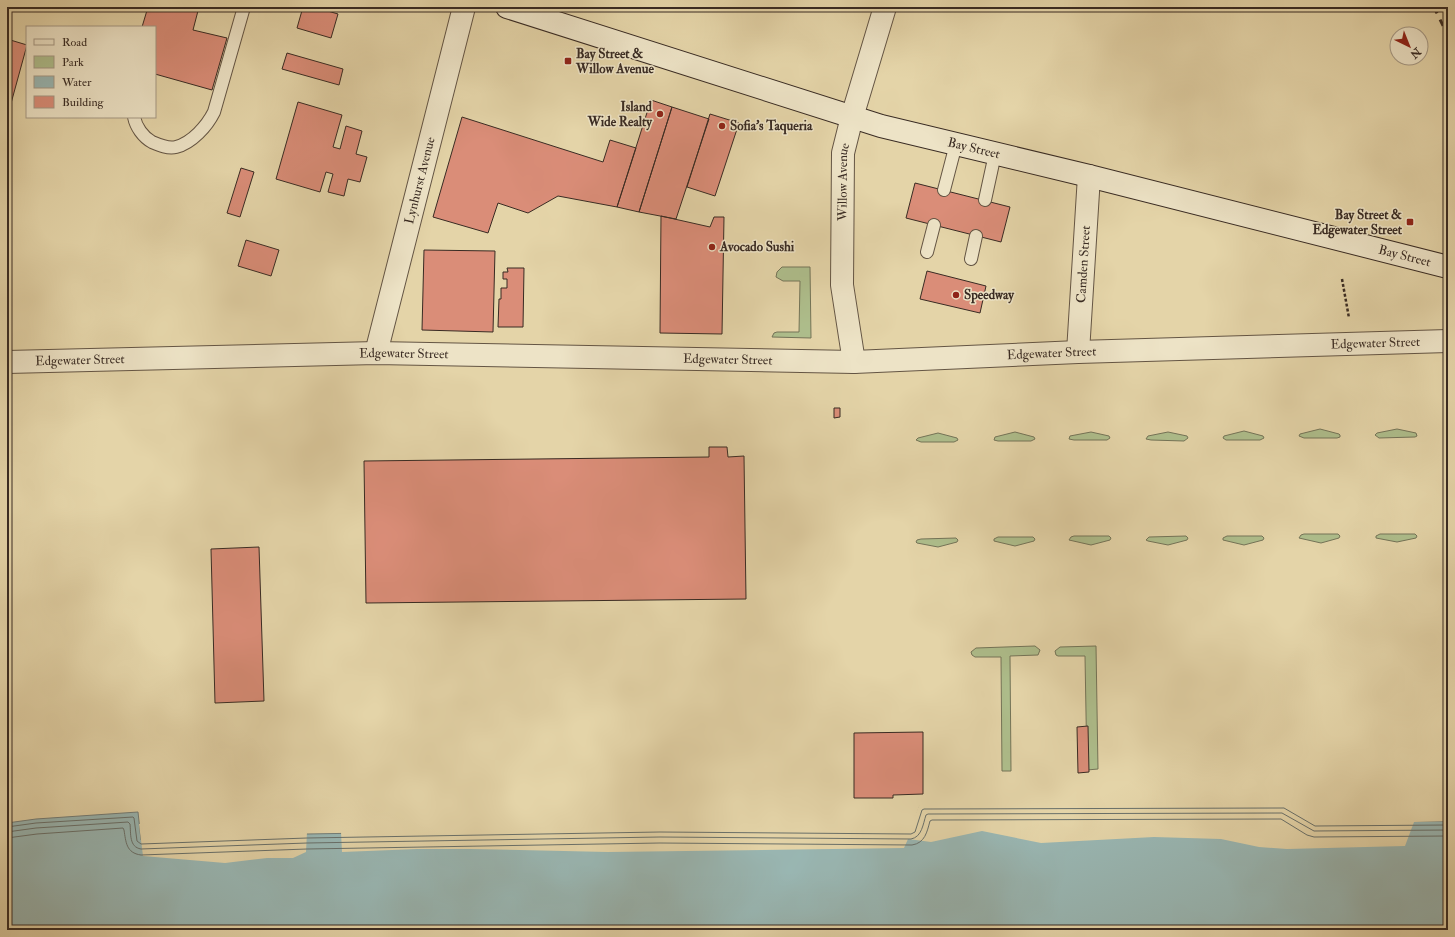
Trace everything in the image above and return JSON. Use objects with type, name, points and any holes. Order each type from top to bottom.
[{"type":"street","name":"Lynhurst Avenue","points":[[376,353],[464,7]]},
{"type":"street","name":"Bay Street","points":[[507,7],[881,126],[1089,176],[1448,267]]},
{"type":"street","name":"Willow Avenue","points":[[854,362],[842,285],[843,153],[852,117],[885,7]]},
{"type":"street","name":"Camden Street","points":[[1078,352],[1089,176]]},
{"type":"street","name":"Edgewater Street","points":[[7,362],[376,353],[854,362],[1078,352],[1448,341]]},
{"type":"lane","points":[[134,118],[142,133],[148,139],[158,145],[168,148],[176,147],[187,142],[204,127],[214,112],[244,7]]},
{"type":"lane","points":[[944,190],[956,144]]},
{"type":"lane","points":[[984,200],[995,154]]},
{"type":"lane","points":[[927,252],[934,225]]},
{"type":"lane","points":[[970,259],[976,236]]},
{"type":"path","points":[[1342,279],[1349,318]]},
{"type":"green space","points":[[782,267],[810,267],[811,338],[772,337],[774,333],[777,332],[799,332],[800,281],[783,281],[776,277],[777,272]]},
{"type":"green space","points":[[1320,429],[1339,434],[1340,437],[1304,438],[1299,436],[1300,434]]},
{"type":"green space","points":[[1397,429],[1416,433],[1417,436],[1379,438],[1375,435],[1377,433]]},
{"type":"green space","points":[[1244,431],[1263,436],[1264,438],[1260,440],[1226,440],[1223,438],[1224,436]]},
{"type":"green space","points":[[1015,432],[1034,437],[1035,439],[1031,441],[994,440],[995,437]]},
{"type":"green space","points":[[1091,432],[1109,436],[1110,438],[1107,440],[1069,439],[1070,436]]},
{"type":"green space","points":[[1168,432],[1187,436],[1188,438],[1184,441],[1146,439],[1148,436]]},
{"type":"green space","points":[[938,433],[957,438],[958,440],[954,442],[921,442],[916,440],[918,438]]},
{"type":"green space","points":[[1304,534],[1338,534],[1340,536],[1339,538],[1321,543],[1299,538]]},
{"type":"green space","points":[[1380,534],[1415,534],[1417,536],[1416,538],[1397,542],[1376,538],[1376,536]]},
{"type":"green space","points":[[1074,536],[1109,536],[1111,538],[1110,540],[1091,545],[1069,540]]},
{"type":"green space","points":[[1186,536],[1188,538],[1187,540],[1168,545],[1146,540],[1149,537]]},
{"type":"green space","points":[[1227,536],[1262,536],[1264,538],[1263,540],[1244,545],[1223,540],[1223,538]]},
{"type":"green space","points":[[998,537],[1033,537],[1035,539],[1034,541],[1015,546],[994,541],[994,539]]},
{"type":"green space","points":[[956,538],[958,540],[957,542],[938,547],[916,542],[917,540],[921,539]]},
{"type":"green space","points":[[1035,646],[1040,650],[1038,655],[1010,656],[1011,771],[1002,771],[1001,657],[975,657],[971,652],[976,648]]},
{"type":"green space","points":[[1096,646],[1098,769],[1087,770],[1085,656],[1058,656],[1056,655],[1055,651],[1060,647]]},
{"type":"water","points":[[920,805],[1315,822],[1448,821],[1448,930],[7,930],[7,823],[36,819],[138,812],[141,840],[307,834],[660,828],[911,830]]},
{"type":"pier","points":[[1285,802],[1315,820],[1448,819],[1448,821],[1414,822],[1405,846],[1287,849],[1259,847],[1221,839],[1154,837],[1041,843],[982,831],[931,842],[908,839],[904,848],[608,852],[417,849],[342,852],[341,832],[660,826],[910,828],[920,803]]},
{"type":"pier","points":[[139,824],[141,824],[142,838],[307,832],[306,852],[293,858],[267,858],[225,863],[143,856]]},
{"type":"building","points":[[148,7],[199,7],[193,30],[227,38],[212,90],[156,74],[156,26],[142,26]]},
{"type":"building","points":[[303,7],[314,7],[338,14],[331,38],[297,28]]},
{"type":"building","points":[[7,39],[26,45],[26,49],[7,118]]},
{"type":"building","points":[[287,53],[343,69],[339,85],[282,69]]},
{"type":"building","points":[[651,100],[672,107],[639,212],[617,207]]},
{"type":"building","points":[[298,102],[342,115],[333,147],[340,149],[346,126],[362,131],[356,154],[367,157],[360,182],[348,179],[344,196],[328,192],[333,174],[326,172],[320,192],[276,179]]},
{"type":"building","points":[[672,107],[709,119],[676,219],[639,212]]},
{"type":"building","points":[[710,114],[739,123],[715,196],[687,187]]},
{"type":"building","points":[[462,117],[603,162],[610,140],[636,148],[617,207],[558,196],[528,213],[498,203],[488,233],[433,217]]},
{"type":"building","points":[[241,168],[254,172],[240,217],[227,213]]},
{"type":"building","points":[[915,183],[1010,207],[1001,242],[906,218]]},
{"type":"building","points":[[661,216],[710,227],[714,217],[724,217],[722,334],[660,333]]},
{"type":"building","points":[[246,240],[279,250],[271,276],[238,266]]},
{"type":"building","points":[[424,250],[495,251],[493,332],[422,330]]},
{"type":"building","points":[[507,268],[524,268],[523,327],[498,327],[501,288],[507,288],[507,279],[503,279],[503,272],[508,272]]},
{"type":"building","points":[[927,271],[986,286],[980,313],[920,299]]},
{"type":"building","points":[[834,408],[840,408],[840,417],[834,418]]},
{"type":"building","points":[[709,447],[727,447],[728,457],[744,456],[746,599],[366,603],[364,461],[709,457]]},
{"type":"building","points":[[259,547],[264,701],[215,703],[211,549]]},
{"type":"building","points":[[1088,726],[1089,772],[1078,773],[1077,727]]},
{"type":"building","points":[[923,732],[923,794],[893,795],[893,798],[854,798],[854,733]]},
{"type":"railway","points":[[1434,7],[1448,36]]},
{"type":"place","name":"Bay Street & Willow Avenue","points":[[568,61]]},
{"type":"place","name":"Island Wide Realty","points":[[660,114]]},
{"type":"place","name":"Sofia's Taqueria","points":[[722,126]]},
{"type":"place","name":"Bay Street & Edgewater Street","points":[[1410,222]]},
{"type":"place","name":"Avocado Sushi","points":[[712,247]]},
{"type":"place","name":"Speedway","points":[[956,295]]}]
